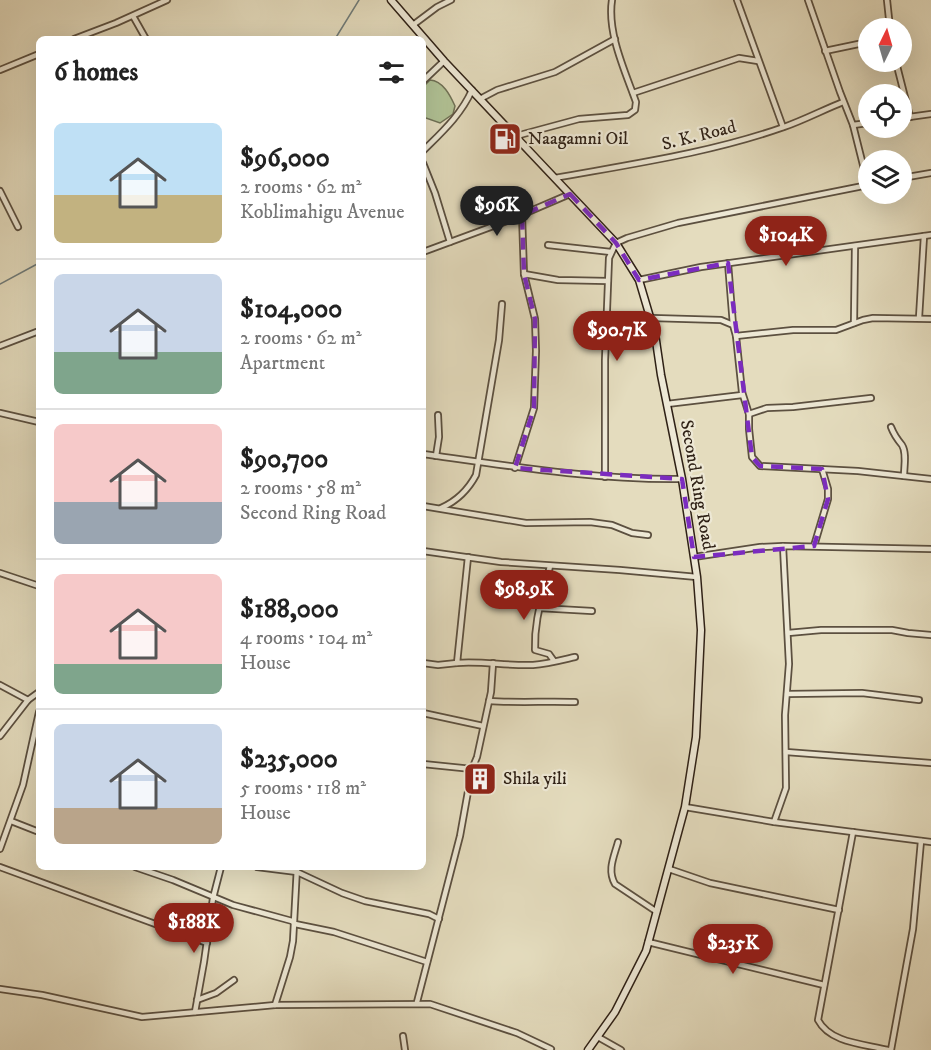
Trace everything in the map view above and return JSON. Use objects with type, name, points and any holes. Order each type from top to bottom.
[{"type":"street","points":[[82,36],[167,0]]},
{"type":"street","name":"Second Ring Road","points":[[391,0],[422,36]]},
{"type":"street","points":[[413,25],[437,7],[451,0]]},
{"type":"street","points":[[516,136],[579,119],[628,115],[635,110],[636,102],[615,39],[612,0]]},
{"type":"street","points":[[737,0],[783,127]]},
{"type":"street","points":[[808,0],[853,125],[859,150]]},
{"type":"street","points":[[887,0],[889,18]]},
{"type":"street","points":[[133,16],[144,36]]},
{"type":"street","points":[[480,99],[497,90],[555,72],[615,39]]},
{"type":"street","name":"Second Ring Road","points":[[426,41],[616,243],[639,280],[651,318],[682,479],[697,577],[701,630],[696,737],[685,807],[642,960],[625,994],[588,1050]]},
{"type":"street","points":[[825,51],[858,44]]},
{"type":"street","points":[[0,70],[36,56]]},
{"type":"street","points":[[633,93],[739,58],[758,61]]},
{"type":"street","points":[[426,78],[444,62]]},
{"type":"street","points":[[426,148],[451,123],[472,90]]},
{"type":"street","name":"S. K. Road","points":[[555,178],[703,150],[783,127],[843,102]]},
{"type":"street","points":[[912,117],[931,114]]},
{"type":"street","points":[[853,125],[858,124]]},
{"type":"street","points":[[426,171],[450,242]]},
{"type":"street","points":[[912,176],[931,172]]},
{"type":"street","points":[[605,477],[608,281],[611,252],[616,243],[687,221],[858,187]]},
{"type":"street","points":[[0,191],[18,227]]},
{"type":"street","points":[[426,251],[522,215],[570,194]]},
{"type":"street","points":[[515,468],[534,408],[536,327],[524,274],[522,215]]},
{"type":"street","points":[[639,280],[728,263],[931,235]]},
{"type":"street","points":[[919,318],[924,236]]},
{"type":"street","points":[[548,245],[611,252]]},
{"type":"street","points":[[854,322],[855,246]]},
{"type":"street","points":[[728,263],[742,395],[749,414],[748,429],[752,457],[760,466],[931,479]]},
{"type":"street","points":[[524,274],[558,280],[608,281]]},
{"type":"street","points":[[440,508],[455,502],[471,484],[479,463],[499,340],[502,304]]},
{"type":"street","points":[[651,318],[721,320],[733,325]]},
{"type":"street","points":[[736,336],[793,330],[836,330],[854,322],[883,318],[931,319]]},
{"type":"street","points":[[0,346],[36,332]]},
{"type":"street","points":[[667,404],[742,395]]},
{"type":"street","points":[[749,414],[766,408],[871,398]]},
{"type":"street","points":[[0,413],[36,421]]},
{"type":"street","points":[[436,456],[439,436],[438,415]]},
{"type":"street","points":[[891,428],[905,452],[904,476]]},
{"type":"street","points":[[426,454],[515,468],[605,477],[639,480],[682,479]]},
{"type":"street","points":[[814,546],[828,499],[828,489],[822,469]]},
{"type":"street","points":[[426,506],[526,523],[590,522],[612,525],[632,533],[648,535]]},
{"type":"street","points":[[774,822],[786,788],[789,664],[783,546]]},
{"type":"street","points":[[694,557],[760,547],[783,546],[931,549]]},
{"type":"street","points":[[426,551],[501,562],[697,577]]},
{"type":"street","points":[[456,663],[468,557]]},
{"type":"street","points":[[550,566],[534,629],[535,650],[549,654],[555,662]]},
{"type":"street","points":[[0,573],[36,585]]},
{"type":"street","points":[[539,608],[592,611]]},
{"type":"street","points":[[788,633],[821,630],[892,630],[931,635]]},
{"type":"street","points":[[426,663],[438,665],[477,661],[536,665],[575,657]]},
{"type":"street","points":[[417,1002],[460,836],[472,769],[477,757],[489,701],[493,663]]},
{"type":"street","points":[[0,685],[28,700]]},
{"type":"street","points":[[787,694],[862,693],[919,700]]},
{"type":"street","points":[[0,736],[28,700],[36,694]]},
{"type":"street","points":[[489,701],[575,702]]},
{"type":"street","points":[[426,714],[483,726]]},
{"type":"street","points":[[0,849],[23,785],[36,726]]},
{"type":"street","points":[[786,752],[931,764]]},
{"type":"street","points":[[426,764],[472,769]]},
{"type":"street","points":[[685,807],[774,822],[931,843]]},
{"type":"street","points":[[11,821],[36,831]]},
{"type":"street","points":[[853,832],[818,1020],[823,1030],[833,1037],[889,1050],[913,929],[921,841]]},
{"type":"street","points":[[618,842],[610,877],[615,884],[657,912]]},
{"type":"street","points":[[0,867],[207,943]]},
{"type":"street","points":[[669,869],[710,883],[839,910]]},
{"type":"street","points":[[144,870],[213,898],[292,921],[295,924],[334,932],[428,962]]},
{"type":"street","points":[[195,1012],[213,898],[220,870]]},
{"type":"street","points":[[275,1005],[290,957],[295,924],[297,870],[342,893],[377,904],[429,914],[439,919]]},
{"type":"street","points":[[648,942],[824,985]]},
{"type":"street","points":[[197,1000],[216,993],[234,980]]},
{"type":"street","points":[[0,989],[42,995],[142,1017],[275,1005],[417,1002],[441,1006],[464,1014],[517,1033],[551,1049]]},
{"type":"street","points":[[404,1036],[405,1050]]},
{"type":"street","points":[[598,1037],[621,1050]]},
{"type":"street","points":[[605,1041],[605,1050]]},
{"type":"highlighted area","points":[[570,194],[616,243],[639,280],[728,263],[752,457],[760,466],[822,469],[828,499],[814,546],[694,557],[682,479],[515,468],[534,408],[535,319],[524,274],[522,215]]},
{"type":"green space","points":[[430,80],[439,83],[455,106],[453,114],[440,123],[426,118],[426,84]]},
{"type":"waterway","points":[[337,36],[359,0]]},
{"type":"waterway","points":[[0,284],[36,265]]},
{"type":"place","name":"Naagamni Oil","points":[[505,139]]},
{"type":"place","name":"Shila yili","points":[[480,779]]}]
